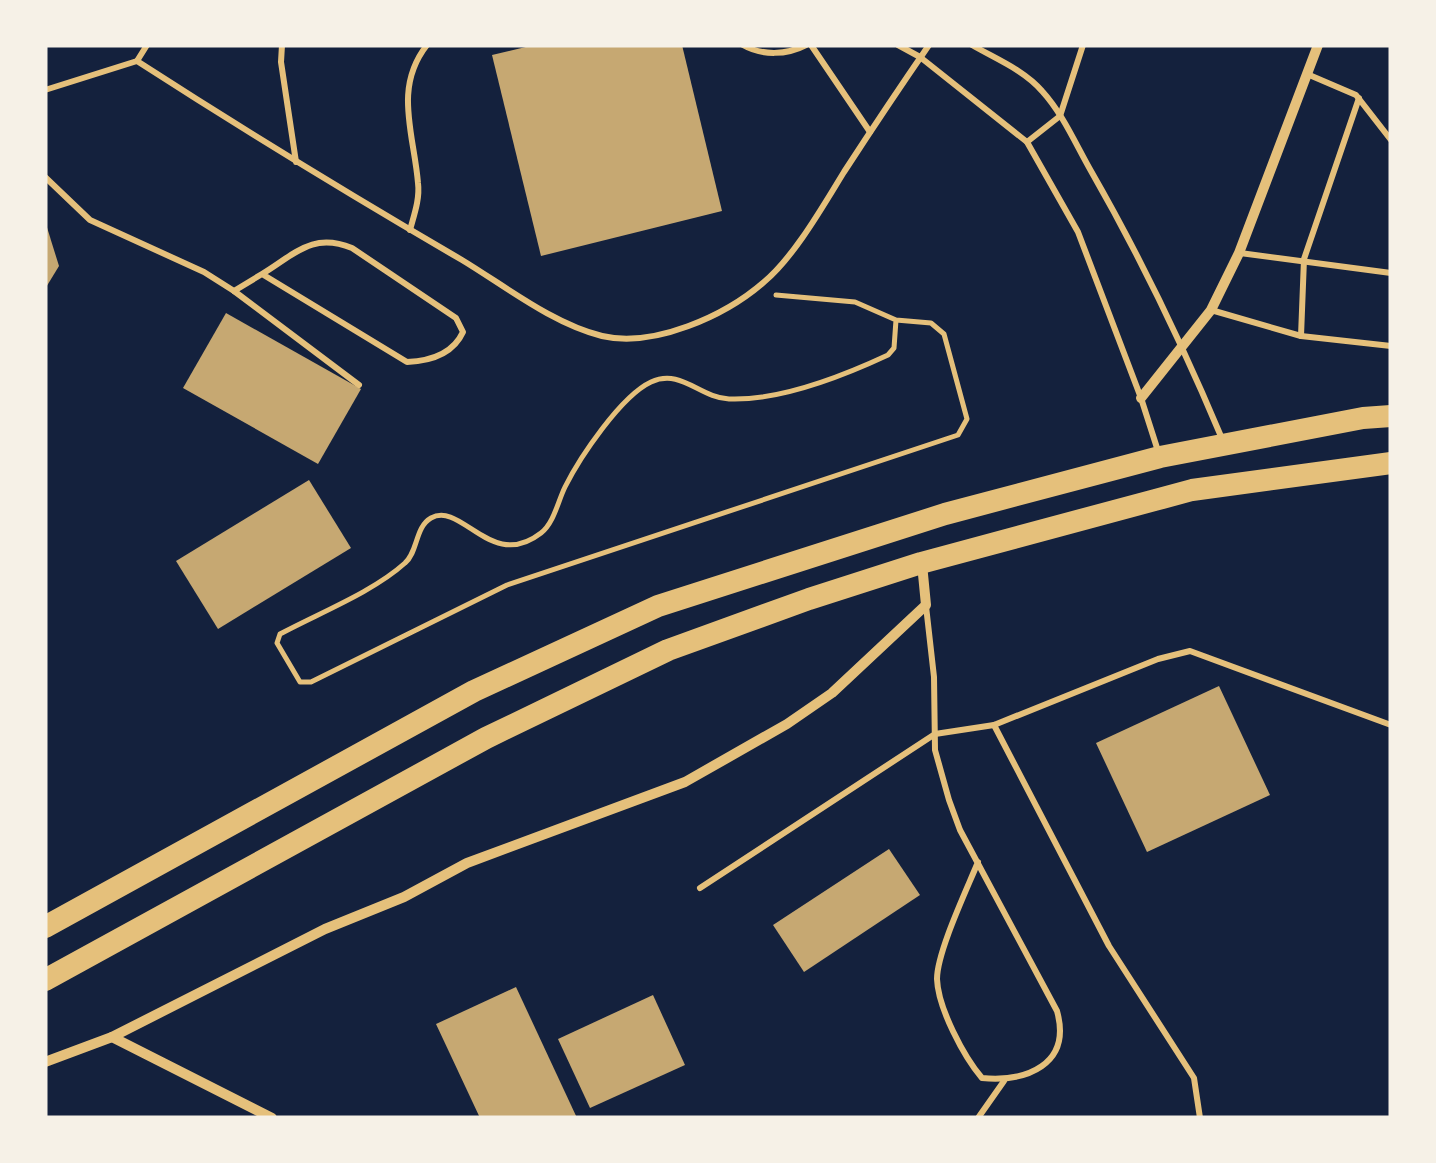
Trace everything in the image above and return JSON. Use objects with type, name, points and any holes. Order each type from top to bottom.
[{"type":"highway","points":[[45,927],[474,691],[658,606],[945,514],[1160,457],[1391,416]]},
{"type":"highway","points":[[45,980],[486,738],[652,658],[809,599],[922,563],[1192,490],[1391,463]]},
{"type":"street","points":[[1141,398],[1211,310],[1239,253],[1318,45]]},
{"type":"street","points":[[45,1062],[112,1037],[325,929],[404,897],[467,863],[700,774],[832,693],[926,605],[922,563]]},
{"type":"street","points":[[112,1037],[272,1118]]},
{"type":"lane","points":[[45,90],[137,62],[147,45]]},
{"type":"lane","points":[[282,45],[296,163]]},
{"type":"lane","points":[[410,230],[418,202],[418,183],[407,122],[407,88],[416,59],[428,45]]},
{"type":"lane","points":[[744,45],[765,52],[787,52],[809,45],[870,132]]},
{"type":"lane","points":[[898,45],[920,57],[1027,142],[1078,232],[1160,457]]},
{"type":"lane","points":[[137,62],[296,163],[552,313],[603,336],[626,338],[659,334],[730,305],[766,282],[812,222],[928,45]]},
{"type":"lane","points":[[972,45],[1022,73],[1060,116],[1132,244],[1224,443]]},
{"type":"lane","points":[[1027,142],[1060,116],[1083,45]]},
{"type":"lane","points":[[1307,74],[1360,98],[1391,140]]},
{"type":"lane","points":[[1301,336],[1304,259],[1360,98]]},
{"type":"lane","points":[[45,178],[90,220],[204,272],[234,290],[359,385]]},
{"type":"lane","points":[[234,290],[316,242],[336,242],[352,248],[456,318],[463,332],[457,346],[426,362],[406,362],[262,274]]},
{"type":"lane","points":[[1239,253],[1391,273]]},
{"type":"lane","points":[[1211,310],[1301,336],[1391,346]]},
{"type":"lane","points":[[926,605],[938,768],[960,830],[978,862],[1060,1022],[1058,1049],[1039,1069],[1005,1080],[982,1078],[970,1064],[946,1013],[937,979],[951,928],[978,862]]},
{"type":"lane","points":[[700,888],[935,734],[994,725],[1158,658],[1190,651],[1391,724]]},
{"type":"lane","points":[[994,725],[1108,946],[1194,1078],[1200,1118]]},
{"type":"lane","points":[[978,1118],[1005,1080]]},
{"type":"path","points":[[748,294],[855,302],[896,320],[923,320],[938,328],[944,334],[967,419],[958,435],[507,585],[312,682],[300,682],[277,642],[280,634],[392,574],[410,560],[422,527],[432,518],[443,516],[495,544],[510,546],[531,540],[546,530],[586,451],[605,425],[648,383],[674,377],[709,395],[727,399],[824,382],[888,354],[894,348],[896,320]]},
{"type":"building","points":[[534,45],[682,45],[722,211],[541,256],[492,55]]},
{"type":"building","points":[[45,221],[59,266],[45,289]]},
{"type":"building","points":[[226,313],[361,389],[318,464],[183,388]]},
{"type":"building","points":[[309,480],[351,548],[218,629],[176,561]]},
{"type":"building","points":[[1219,686],[1270,795],[1147,852],[1096,743]]},
{"type":"building","points":[[889,849],[920,895],[804,972],[773,925]]},
{"type":"building","points":[[516,987],[577,1118],[480,1118],[436,1024]]},
{"type":"building","points":[[653,995],[685,1065],[590,1108],[558,1039]]}]
